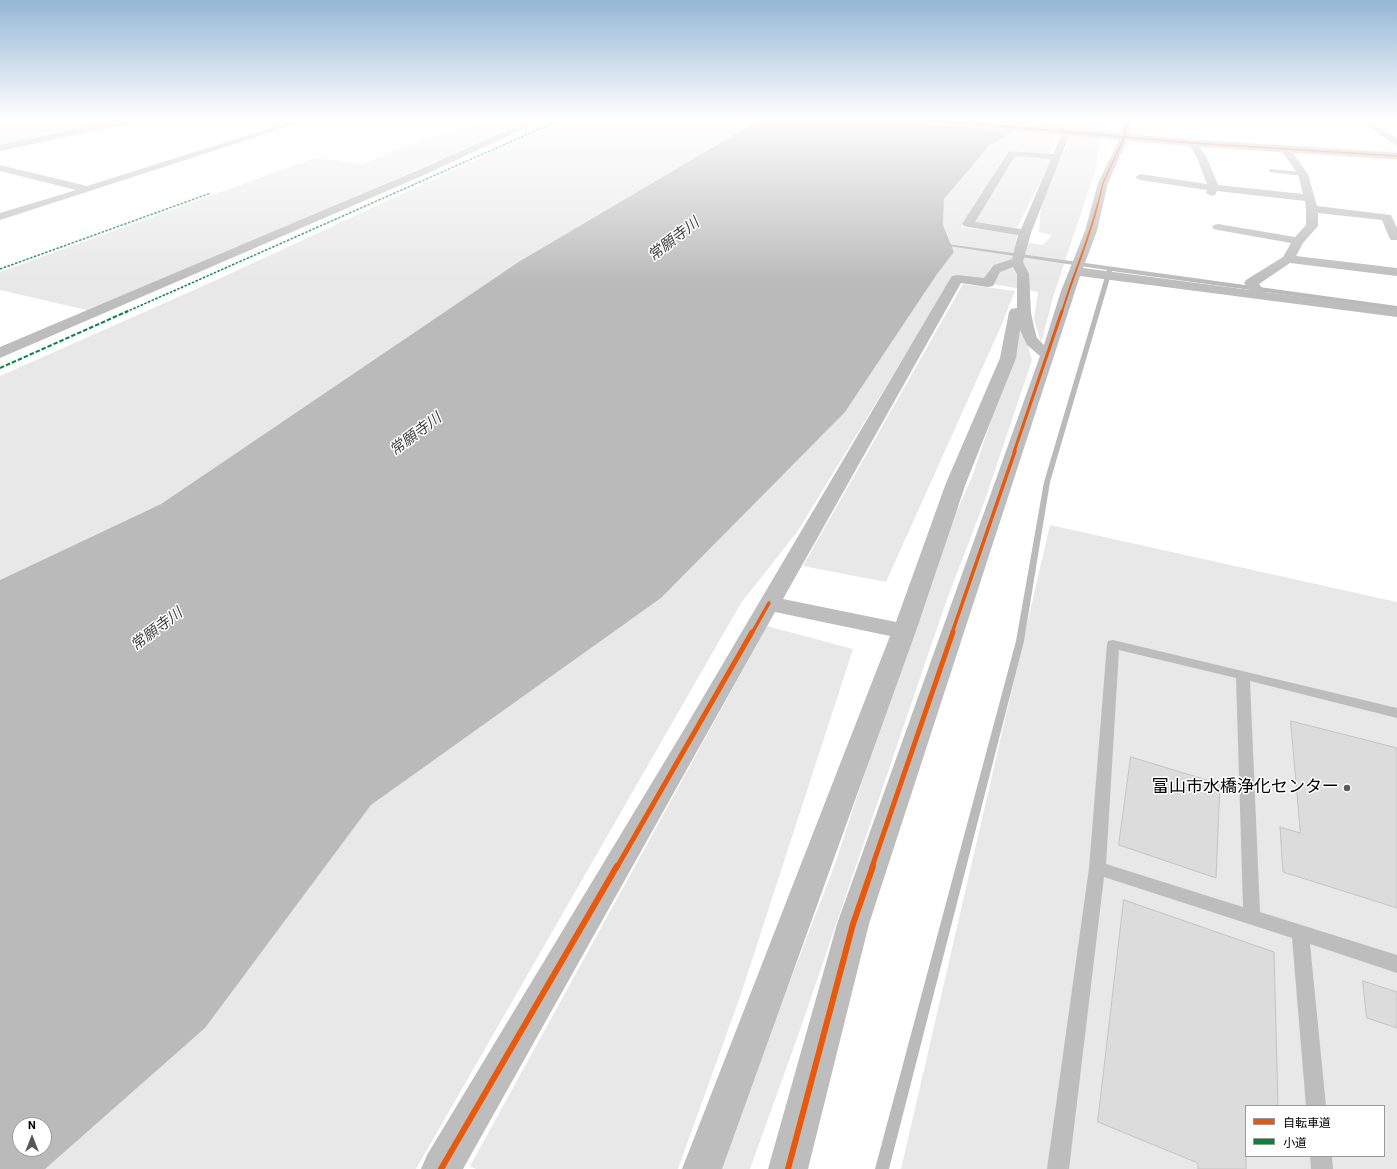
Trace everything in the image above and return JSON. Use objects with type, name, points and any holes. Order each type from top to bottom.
[{"type":"street","points":[[22,174],[86,190]]},
{"type":"street","points":[[0,217],[137,174]]},
{"type":"street","points":[[0,353],[419,174]]},
{"type":"street","points":[[999,174],[968,224],[1025,233]]},
{"type":"street","points":[[1048,355],[1036,348],[1031,340],[1024,313],[1023,274],[1017,262],[1025,233],[1049,174]]},
{"type":"street","points":[[788,1169],[853,924],[1048,355],[1075,271],[1092,231],[1103,183],[1107,174]]},
{"type":"street","points":[[1207,174],[1212,190]]},
{"type":"street","points":[[1261,295],[1251,283],[1288,259],[1298,241],[1312,226],[1310,203],[1303,174]]},
{"type":"street","points":[[1140,178],[1212,190],[1252,193],[1387,217],[1394,225],[1395,238]]},
{"type":"street","points":[[1218,227],[1298,241]]},
{"type":"street","points":[[1288,259],[1397,272]]},
{"type":"street","points":[[441,1169],[957,279],[988,283],[991,275],[1001,265],[1017,262]]},
{"type":"street","points":[[1075,271],[1397,313]]},
{"type":"street","points":[[702,1169],[904,631],[956,483],[1008,358],[1016,312],[1024,313]]},
{"type":"street","points":[[769,603],[904,631]]},
{"type":"lane","points":[[1298,174],[1303,174]]},
{"type":"lane","points":[[1058,1169],[1097,868],[1113,644],[1397,713]]},
{"type":"lane","points":[[1243,675],[1252,918]]},
{"type":"lane","points":[[1097,868],[1397,964]]},
{"type":"lane","points":[[1300,933],[1316,1105]]},
{"type":"lane","points":[[1321,1157],[1322,1169]]},
{"type":"shaded area","points":[[272,174],[408,174],[91,311],[0,290],[0,272]]},
{"type":"shaded area","points":[[446,174],[668,174],[525,258],[161,504],[0,580],[0,376],[212,282]]},
{"type":"shaded area","points":[[966,174],[994,174],[961,227],[1017,234],[1016,241],[1043,245],[1052,235],[1039,232],[1041,207],[1054,174],[1094,174],[1054,294],[1041,343],[1034,319],[1038,292],[953,277],[797,532],[741,603],[416,1169],[44,1169],[205,1028],[371,805],[661,598],[954,252],[943,225],[944,199]]},
{"type":"shaded area","points":[[1003,174],[1044,174],[1017,228],[974,223]]},
{"type":"shaded area","points":[[963,284],[1015,291],[1002,324],[886,582],[803,566]]},
{"type":"shaded area","points":[[1021,324],[1032,360],[985,500],[946,602],[800,1030],[750,1169],[718,1169],[835,864],[882,721],[950,526],[972,477],[1013,355]]},
{"type":"shaded area","points":[[1050,525],[1397,602],[1397,1169],[901,1169]]},
{"type":"shaded area","points":[[767,626],[853,649],[741,994],[678,1169],[476,1169],[470,1166]]},
{"type":"water","name":"常願寺川","points":[[668,174],[966,174],[944,199],[943,225],[954,252],[937,274],[845,412],[661,598],[371,805],[205,1028],[45,1169],[0,1169],[0,580],[161,504],[520,261]]},
{"type":"building","name":"富山市水橋浄化センター","points":[[1291,721],[1397,748],[1397,908],[1283,872],[1280,827],[1300,833]]},
{"type":"building","points":[[1131,757],[1220,784],[1216,878],[1119,845]]},
{"type":"building","points":[[1124,900],[1274,952],[1278,1105],[1245,1105],[1246,1169],[1198,1169],[1198,1163],[1098,1122]]},
{"type":"building","points":[[1363,981],[1397,992],[1397,1028],[1367,1018]]},
{"type":"waterway","points":[[942,244],[1110,269]]},
{"type":"waterway","points":[[882,1169],[1020,641],[1047,482],[1110,269]]},
{"type":"waterway","points":[[1110,269],[1397,308]]},
{"type":"marked path","points":[[0,368],[439,174]]},
{"type":"marked path","points":[[0,269],[211,193]]},
{"type":"cycle path","points":[[788,1169],[853,924],[1056,331],[1068,291],[1091,231],[1103,183],[1107,174]]},
{"type":"cycle path","points":[[441,1169],[694,735],[769,603]]},
{"type":"place","name":"富山市水橋浄化センター","points":[[1347,788]]}]
